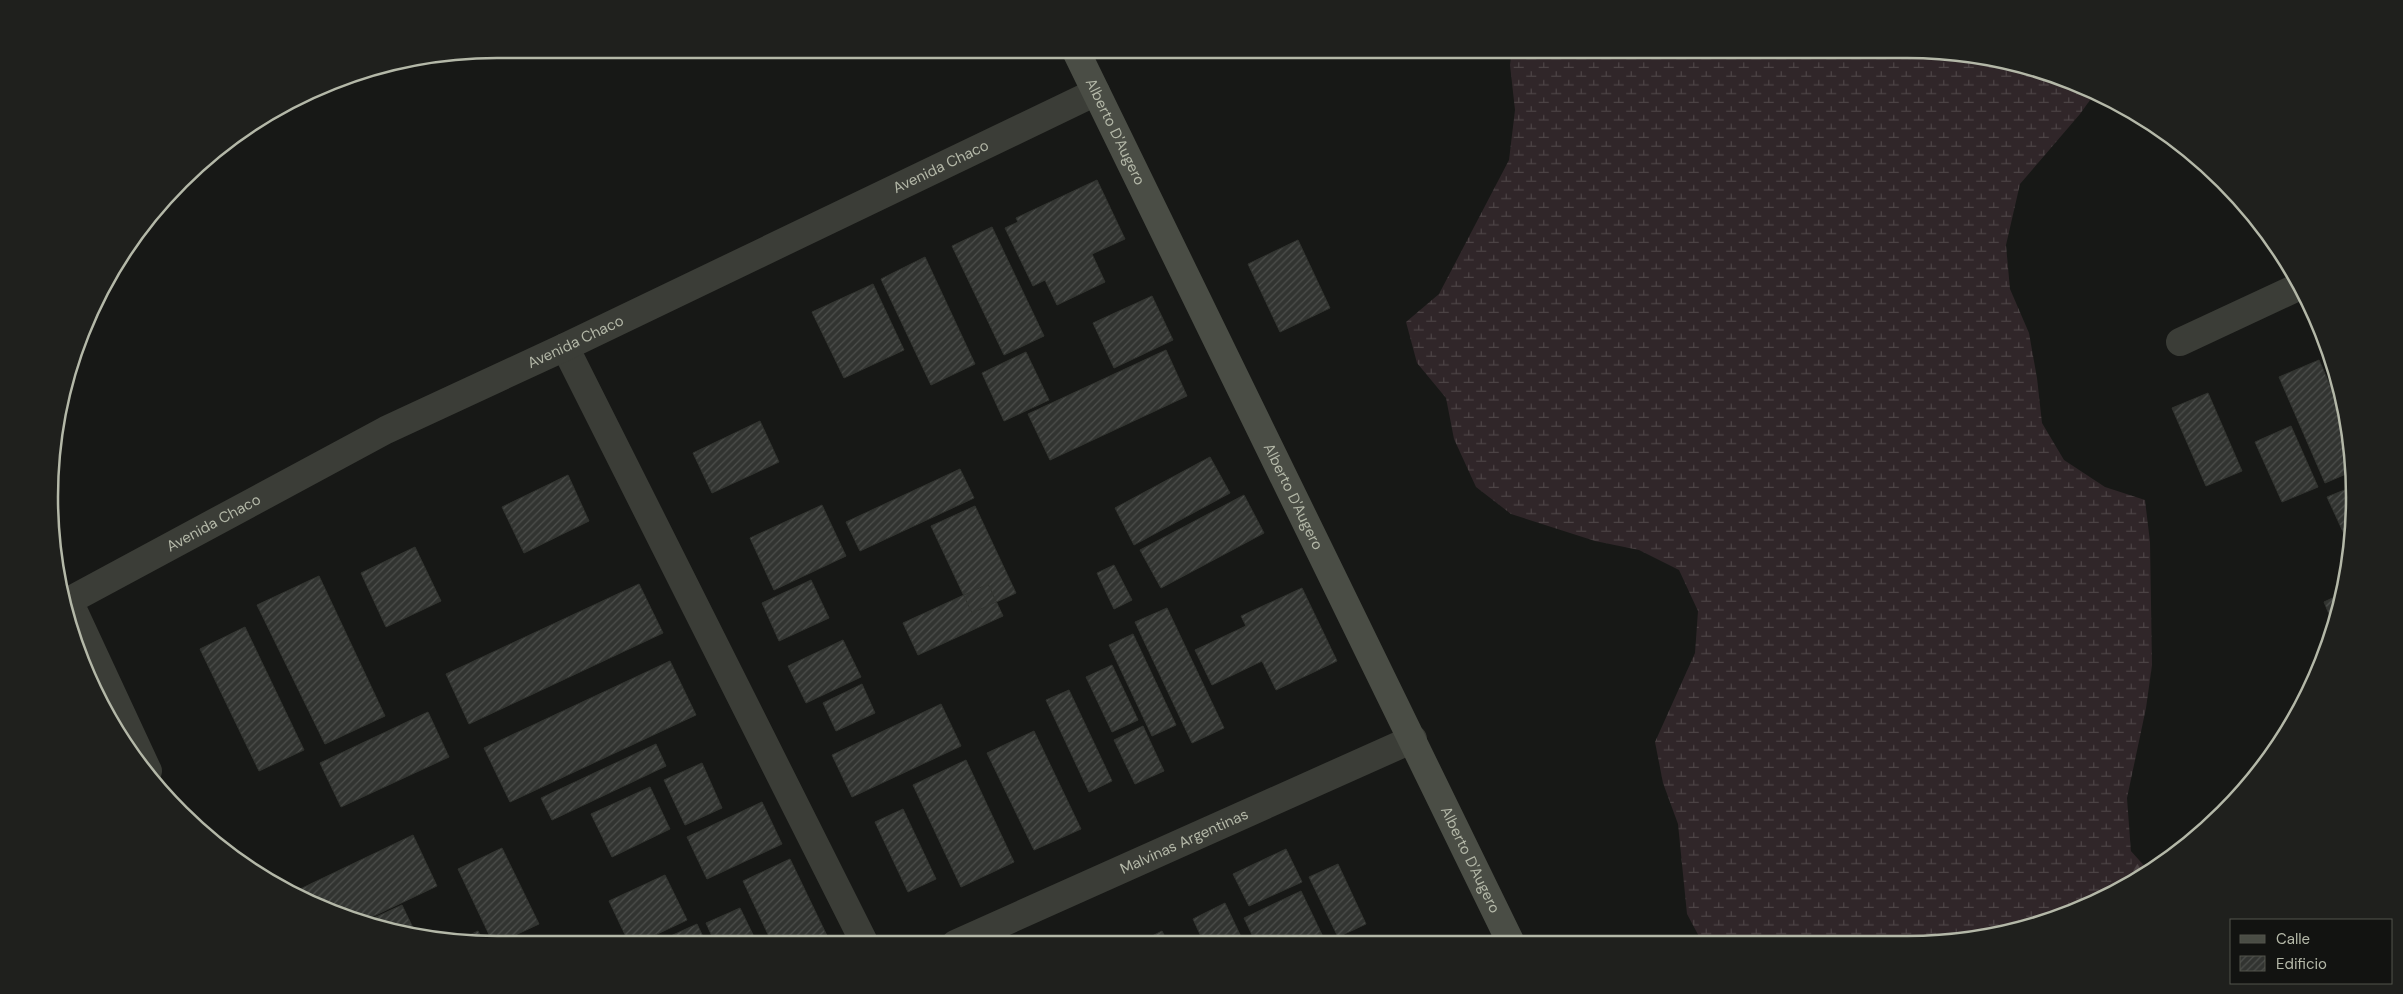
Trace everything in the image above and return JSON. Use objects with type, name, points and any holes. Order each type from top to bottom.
[{"type":"main road","name":"Alberto D'Augero","points":[[1079,58],[1509,936]]},
{"type":"street","name":"Avenida Chaco","points":[[70,600],[386,430],[565,347],[1096,92]]},
{"type":"street","points":[[2180,342],[2293,289]]},
{"type":"street","points":[[565,347],[861,936]]},
{"type":"street","points":[[76,622],[137,749]]},
{"type":"street","name":"Malvinas Argentinas","points":[[973,936],[1413,739]]},
{"type":"green space","points":[[1511,58],[1935,58],[1963,61],[2020,72],[2091,99],[2020,184],[2006,245],[2010,289],[2029,333],[2042,423],[2064,460],[2105,487],[2145,500],[2150,542],[2152,665],[2146,708],[2127,798],[2133,874],[2074,903],[2047,913],[2020,922],[1963,933],[1935,936],[1699,936],[1687,914],[1678,824],[1663,783],[1655,742],[1695,653],[1698,611],[1679,570],[1639,550],[1595,541],[1511,514],[1476,487],[1454,439],[1446,398],[1417,363],[1406,322],[1439,294],[1509,160],[1515,110]]},
{"type":"green space","points":[[2130,850],[2144,866],[2132,874]]},
{"type":"building","points":[[1097,180],[1125,239],[1092,254],[1105,282],[1057,305],[1045,280],[1033,286],[1005,228],[1018,222],[1016,218]]},
{"type":"building","points":[[992,227],[1044,336],[1004,355],[952,246]]},
{"type":"building","points":[[1298,240],[1330,308],[1280,332],[1248,264]]},
{"type":"building","points":[[925,257],[975,364],[931,385],[881,279]]},
{"type":"building","points":[[873,284],[904,350],[844,378],[812,312]]},
{"type":"building","points":[[1152,296],[1173,340],[1114,368],[1093,323]]},
{"type":"building","points":[[1166,350],[1187,396],[1050,460],[1028,414]]},
{"type":"building","points":[[1026,352],[1049,400],[1004,421],[982,373]]},
{"type":"building","points":[[2319,360],[2333,392],[2342,440],[2345,474],[2325,483],[2279,377]]},
{"type":"building","points":[[2208,393],[2242,471],[2206,486],[2172,408]]},
{"type":"building","points":[[760,421],[779,462],[712,493],[693,453]]},
{"type":"building","points":[[2291,426],[2318,487],[2282,502],[2255,442]]},
{"type":"building","points":[[1210,457],[1230,493],[1134,545],[1115,508]]},
{"type":"building","points":[[960,469],[974,498],[860,551],[846,522]]},
{"type":"building","points":[[568,475],[589,521],[524,553],[502,507]]},
{"type":"building","points":[[2346,490],[2344,534],[2327,497]]},
{"type":"building","points":[[1244,495],[1264,533],[1161,588],[1140,550]]},
{"type":"building","points":[[822,505],[846,556],[774,590],[750,538]]},
{"type":"building","points":[[975,506],[1016,593],[972,613],[931,526]]},
{"type":"building","points":[[415,547],[441,601],[386,627],[361,573]]},
{"type":"building","points":[[1114,565],[1132,600],[1114,609],[1097,573]]},
{"type":"building","points":[[319,576],[385,716],[325,744],[257,605]]},
{"type":"building","points":[[811,580],[829,618],[779,641],[762,603]]},
{"type":"building","points":[[639,584],[663,633],[469,724],[446,674]]},
{"type":"building","points":[[988,584],[1003,616],[918,655],[903,623]]},
{"type":"building","points":[[1302,588],[1337,661],[1276,690],[1262,661],[1212,685],[1195,650],[1246,626],[1241,616]]},
{"type":"building","points":[[2334,597],[2330,615],[2324,602]]},
{"type":"building","points":[[1167,608],[1224,728],[1192,743],[1135,622]]},
{"type":"building","points":[[245,627],[304,750],[259,771],[200,649]]},
{"type":"building","points":[[1133,634],[1176,725],[1152,736],[1109,645]]},
{"type":"building","points":[[843,640],[861,677],[806,703],[788,666]]},
{"type":"building","points":[[670,661],[696,715],[510,802],[484,748]]},
{"type":"building","points":[[1112,665],[1138,720],[1112,732],[1086,677]]},
{"type":"building","points":[[862,684],[875,713],[836,731],[823,703]]},
{"type":"building","points":[[1069,690],[1112,781],[1089,792],[1046,700]]},
{"type":"building","points":[[941,704],[961,746],[852,797],[832,755]]},
{"type":"building","points":[[428,712],[449,757],[341,807],[320,763]]},
{"type":"building","points":[[1143,726],[1164,771],[1135,784],[1114,740]]},
{"type":"building","points":[[1034,731],[1081,829],[1034,850],[987,753]]},
{"type":"building","points":[[656,744],[666,766],[552,820],[541,798]]},
{"type":"building","points":[[966,760],[1014,862],[961,887],[913,785]]},
{"type":"building","points":[[702,763],[722,808],[685,825],[664,780]]},
{"type":"building","points":[[650,787],[670,829],[612,857],[591,814]]},
{"type":"building","points":[[762,802],[782,844],[707,879],[687,837]]},
{"type":"building","points":[[903,809],[936,879],[908,892],[875,822]]},
{"type":"building","points":[[413,835],[437,886],[370,918],[329,903],[300,889]]},
{"type":"building","points":[[502,848],[539,924],[513,936],[490,936],[458,869]]},
{"type":"building","points":[[1286,849],[1302,882],[1249,906],[1233,874]]},
{"type":"building","points":[[790,859],[827,936],[769,936],[743,881]]},
{"type":"building","points":[[1338,864],[1366,924],[1338,936],[1309,877]]},
{"type":"building","points":[[665,875],[687,920],[653,936],[626,936],[609,901]]},
{"type":"building","points":[[1301,891],[1323,936],[1253,936],[1244,918]]},
{"type":"building","points":[[1225,903],[1241,936],[1201,936],[1193,919]]},
{"type":"building","points":[[402,905],[413,928],[383,922],[373,919]]},
{"type":"building","points":[[740,908],[754,936],[712,936],[706,923]]},
{"type":"building","points":[[697,924],[703,936],[671,936]]},
{"type":"building","points":[[478,931],[480,936],[468,936]]},
{"type":"building","points":[[1162,931],[1164,936],[1152,936]]}]
